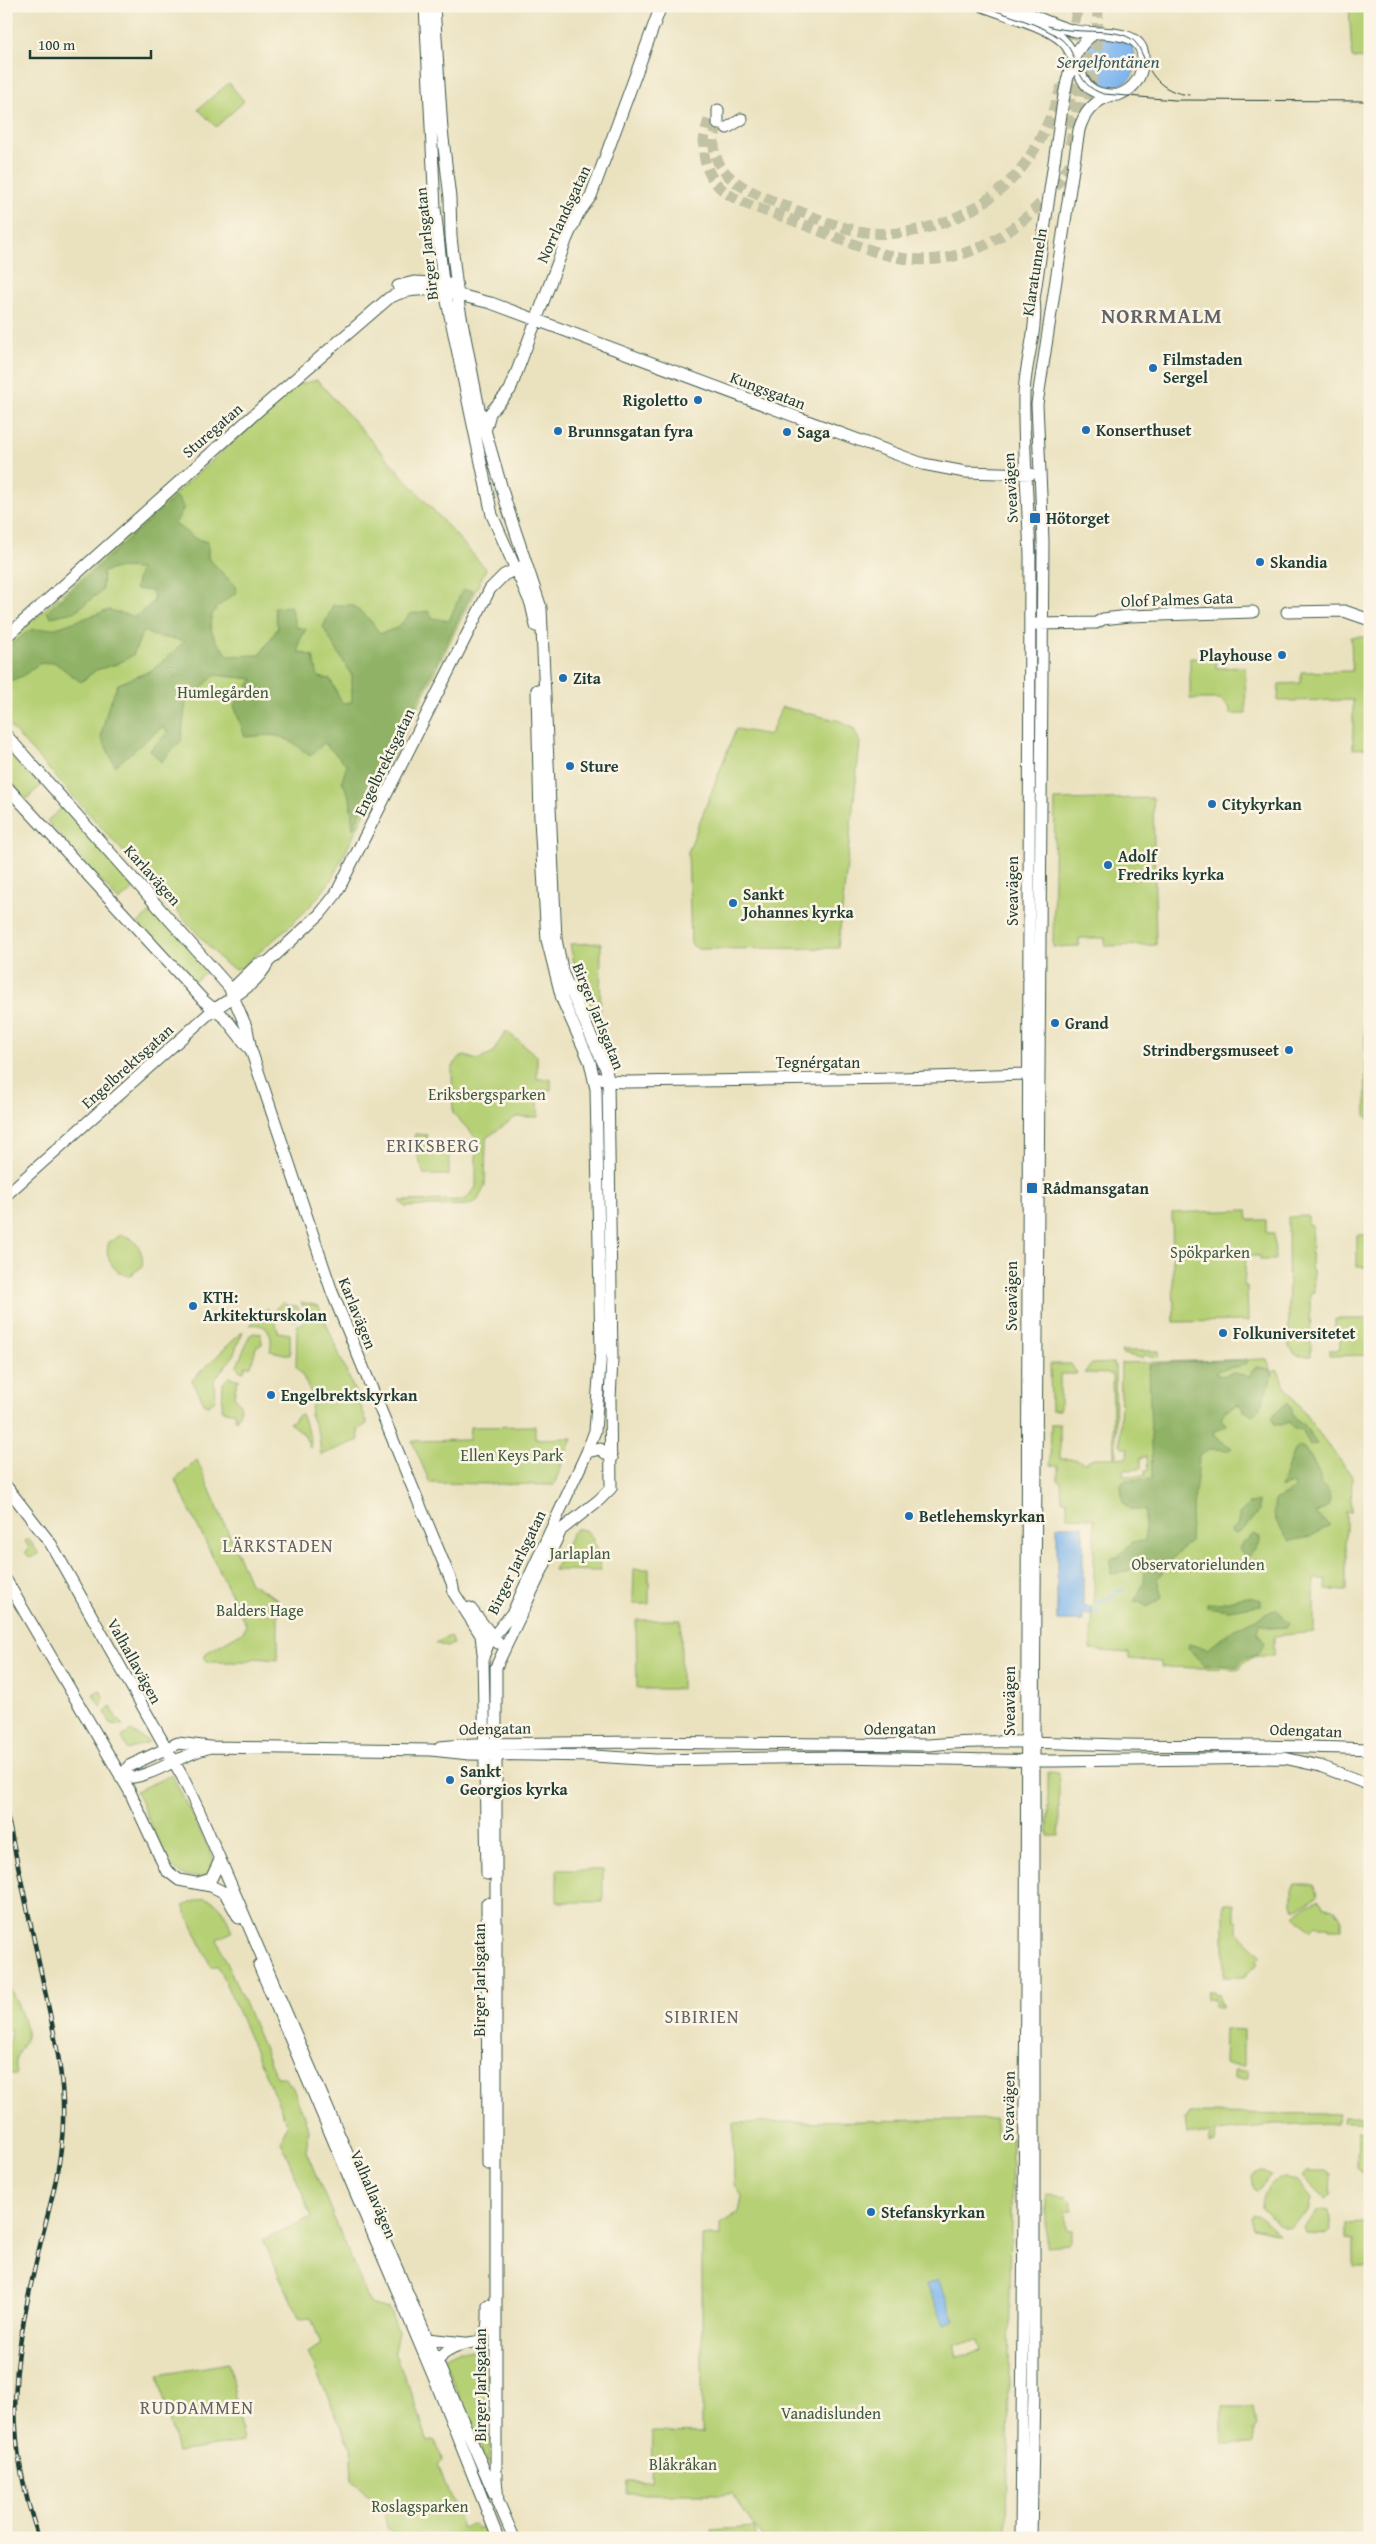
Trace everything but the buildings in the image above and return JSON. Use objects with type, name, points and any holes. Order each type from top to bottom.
[{"type":"street","name":"Birger Jarlsgatan","points":[[425,6],[435,203],[491,504],[497,528],[521,567],[541,608],[556,939],[564,974],[606,1068],[608,1081],[612,1359],[610,1399],[611,1488],[561,1530],[496,1662],[490,1749],[488,2316],[484,2337],[472,2342]]},
{"type":"street","name":"Birger Jarlsgatan","points":[[430,6],[442,208],[451,288],[479,409],[506,503],[536,626],[540,819],[548,940],[562,999],[595,1076],[601,1333],[595,1431],[513,1612],[486,1647],[483,1657],[490,1749],[498,2501],[514,2538]]},
{"type":"street","name":"Birger Jarlsgatan","points":[[434,6],[451,288]]},
{"type":"street","name":"Norrlandsgatan","points":[[486,430],[489,415],[510,390],[567,238],[578,214],[591,196],[661,6]]},
{"type":"street","points":[[983,6],[1054,34],[1064,42],[1079,76],[1086,85],[1100,93],[1113,95],[1126,91],[1136,82],[1142,69],[1142,55],[1137,43],[1128,36],[1115,33],[1070,30],[1011,6]]},
{"type":"street","points":[[1073,60],[1082,42],[1095,33]]},
{"type":"street","name":"Sveavägen","points":[[1031,2538],[1034,2369],[1027,1074],[1030,556],[1025,474],[1024,392],[1035,313],[1034,299],[1061,115],[1073,60]]},
{"type":"street","name":"Sveavägen","points":[[1030,1743],[1042,621],[1037,404],[1079,130],[1082,120],[1093,105],[1113,95]]},
{"type":"street","points":[[718,124],[742,119]]},
{"type":"street","name":"Klaratunneln","points":[[1035,313],[1067,145],[1035,370],[1034,393],[1037,404]]},
{"type":"street","name":"Sturegatan","points":[[6,628],[388,291],[414,282],[451,288]]},
{"type":"street","name":"Kungsgatan","points":[[451,288],[908,460],[965,472],[1040,475]]},
{"type":"street","name":"Sturegatan","points":[[6,636],[230,436],[390,298],[408,290],[451,288]]},
{"type":"street","points":[[491,504],[495,506],[506,503]]},
{"type":"street","name":"Engelbrektsgatan","points":[[6,1195],[232,993],[258,964],[268,962],[320,914],[336,894],[490,589],[499,578],[521,567]]},
{"type":"street","points":[[1288,612],[1344,611],[1370,620]]},
{"type":"street","name":"Olof Palmes Gata","points":[[1030,621],[1096,622],[1103,619],[1129,616],[1253,612]]},
{"type":"street","name":"Karlavägen","points":[[6,735],[225,980],[232,993],[246,1029],[250,1050],[332,1292],[452,1582],[454,1593],[481,1636],[483,1657]]},
{"type":"street","name":"Karlavägen","points":[[6,786],[213,1010],[226,1019],[250,1050]]},
{"type":"street","points":[[590,1062],[600,1054]]},
{"type":"street","name":"Tegnérgatan","points":[[608,1081],[901,1078],[1027,1074]]},
{"type":"street","points":[[595,1076],[608,1081]]},
{"type":"street","points":[[587,1452],[600,1448],[612,1458]]},
{"type":"street","name":"Valhallavägen","points":[[6,1486],[51,1544],[173,1761],[199,1811],[498,2501]]},
{"type":"street","name":"Valhallavägen","points":[[6,1580],[129,1790],[166,1870],[179,1880],[215,1888],[225,1893],[236,1911],[433,2375],[498,2538]]},
{"type":"street","name":"Karlavägen","points":[[452,1582],[494,1637]]},
{"type":"street","points":[[481,1636],[494,1637],[510,1634]]},
{"type":"street","points":[[494,1637],[498,1644],[496,1662]]},
{"type":"street","name":"Odengatan","points":[[490,1749],[700,1742],[912,1745],[963,1741],[1284,1745],[1370,1749]]},
{"type":"street","name":"Odengatan","points":[[121,1778],[129,1766],[178,1743],[210,1747],[431,1750],[442,1746],[672,1760],[830,1757],[1030,1760],[1284,1758],[1320,1766],[1370,1785]]},
{"type":"street","name":"Odengatan","points":[[121,1778],[141,1776],[193,1751],[210,1747]]},
{"type":"street","name":"Sveavägen","points":[[1021,2538],[1030,1760]]},
{"type":"street","points":[[198,1884],[211,1879],[220,1860]]},
{"type":"street","points":[[427,2339],[472,2342],[492,2354],[496,2362]]},
{"type":"street","points":[[433,2375],[438,2361],[447,2350],[472,2342],[496,2339]]},
{"type":"green space","points":[[1349,6],[1370,6],[1370,59],[1352,58]]},
{"type":"green space","points":[[229,83],[244,101],[216,127],[198,109]]},
{"type":"green space","name":"Humlegården","points":[[317,380],[486,569],[333,877],[302,914],[241,968],[234,969],[224,963],[6,722],[6,644],[297,385]]},
{"type":"green space","points":[[176,496],[184,507],[175,524],[196,539],[208,542],[208,558],[235,586],[236,593],[217,608],[210,622],[214,637],[220,646],[229,656],[260,655],[278,628],[274,608],[290,606],[296,627],[306,629],[299,642],[299,652],[313,656],[318,677],[330,679],[342,703],[352,702],[352,676],[323,627],[333,605],[352,605],[370,620],[380,634],[397,628],[410,614],[428,611],[433,618],[449,621],[462,590],[473,590],[407,721],[384,753],[377,776],[353,829],[350,798],[342,781],[347,765],[324,743],[310,756],[293,743],[280,737],[266,735],[245,737],[234,705],[253,679],[215,675],[186,702],[181,741],[161,762],[150,750],[168,732],[162,727],[115,766],[101,736],[108,707],[118,684],[153,670],[185,641],[154,636],[143,631],[133,655],[117,664],[96,670],[81,682],[54,662],[38,664],[23,676],[6,682],[6,648],[30,630],[56,628],[109,610],[136,617],[154,601],[153,591],[135,589],[140,569],[116,568],[103,572],[102,591],[74,612],[51,617],[47,612]]},
{"type":"green space","points":[[1351,637],[1370,637],[1370,748],[1353,749],[1353,700],[1278,701],[1279,684],[1301,683],[1301,672],[1352,671]]},
{"type":"green space","points":[[1190,658],[1216,658],[1216,668],[1245,667],[1246,714],[1230,714],[1230,708],[1220,699],[1190,699]]},
{"type":"green space","points":[[782,707],[840,721],[854,729],[860,743],[838,948],[698,949],[691,944],[688,852],[736,729],[770,735]]},
{"type":"green space","points":[[6,744],[42,785],[26,799],[6,776]]},
{"type":"green space","points":[[1153,798],[1156,945],[1105,946],[1105,938],[1079,938],[1079,946],[1053,947],[1055,800]]},
{"type":"green space","points":[[64,806],[136,887],[119,901],[47,821]]},
{"type":"green space","points":[[155,908],[210,968],[192,984],[138,923]]},
{"type":"green space","points":[[601,943],[600,1020],[593,1013],[583,995],[570,944]]},
{"type":"green space","points":[[1370,1022],[1370,1120],[1366,1116],[1365,1027]]},
{"type":"green space","name":"Eriksbergsparken","points":[[506,1031],[537,1056],[537,1079],[551,1079],[551,1090],[538,1090],[538,1117],[516,1117],[486,1138],[485,1186],[478,1200],[468,1205],[405,1207],[400,1201],[465,1200],[476,1187],[476,1138],[453,1113],[452,1069],[458,1058],[465,1056],[477,1060],[492,1054]]},
{"type":"green space","points":[[415,1134],[427,1135],[427,1150],[432,1153],[438,1149],[449,1147],[449,1175],[424,1175],[413,1142]]},
{"type":"green space","name":"Spökparken","points":[[1247,1210],[1248,1220],[1266,1220],[1266,1233],[1274,1233],[1275,1260],[1260,1260],[1260,1256],[1246,1256],[1244,1286],[1247,1286],[1248,1321],[1174,1322],[1172,1213]]},
{"type":"green space","points":[[1308,1216],[1308,1225],[1312,1225],[1311,1269],[1313,1270],[1314,1293],[1310,1294],[1311,1356],[1297,1356],[1289,1347],[1288,1217]]},
{"type":"green space","points":[[121,1235],[135,1242],[142,1256],[142,1267],[129,1276],[114,1268],[107,1253],[109,1242]]},
{"type":"green space","points":[[1357,1235],[1370,1235],[1370,1267],[1357,1267]]},
{"type":"green space","points":[[283,1302],[286,1305],[297,1306],[301,1314],[295,1320],[277,1316],[275,1309]]},
{"type":"green space","points":[[301,1302],[319,1306],[367,1421],[367,1424],[358,1430],[359,1440],[321,1455],[319,1436],[310,1414],[313,1400],[301,1373],[296,1367],[297,1326],[309,1318]]},
{"type":"green space","points":[[267,1308],[275,1320],[278,1332],[290,1334],[290,1355],[270,1351],[271,1340],[268,1331],[261,1326],[250,1325]]},
{"type":"green space","points":[[1335,1319],[1370,1319],[1370,1355],[1329,1356],[1329,1350],[1340,1350],[1340,1334],[1335,1333]]},
{"type":"green space","points":[[243,1331],[232,1358],[216,1377],[214,1382],[215,1400],[208,1405],[204,1403],[192,1380]]},
{"type":"green space","points":[[254,1333],[261,1334],[262,1344],[256,1347],[251,1366],[245,1366],[244,1372],[240,1371],[237,1366],[250,1335]]},
{"type":"green space","points":[[1121,1351],[1159,1351],[1159,1357],[1144,1355],[1142,1358],[1122,1354]]},
{"type":"green space","name":"Observatorielunden","points":[[1267,1359],[1272,1372],[1278,1370],[1283,1383],[1352,1476],[1351,1512],[1346,1512],[1346,1591],[1326,1590],[1326,1579],[1314,1579],[1314,1632],[1274,1636],[1274,1656],[1250,1658],[1240,1669],[1161,1667],[1161,1662],[1129,1659],[1129,1653],[1090,1650],[1094,1597],[1094,1518],[1067,1517],[1067,1501],[1062,1500],[1061,1481],[1058,1480],[1058,1466],[1050,1465],[1051,1424],[1060,1424],[1060,1459],[1075,1459],[1084,1463],[1093,1458],[1114,1458],[1112,1374],[1084,1373],[1092,1364],[1113,1363],[1115,1366],[1116,1458],[1127,1457],[1128,1448],[1122,1448],[1120,1445],[1121,1363]],"holes":[[[1141,1457],[1147,1457],[1148,1471],[1145,1471],[1145,1476],[1123,1476],[1123,1470],[1141,1469]]]},
{"type":"green space","points":[[1246,1360],[1246,1364],[1221,1369],[1215,1373],[1221,1376],[1232,1373],[1250,1376],[1252,1370],[1257,1367],[1270,1369],[1273,1375],[1260,1407],[1253,1415],[1244,1411],[1239,1404],[1225,1411],[1221,1419],[1227,1425],[1213,1432],[1214,1436],[1232,1448],[1229,1450],[1209,1449],[1199,1455],[1190,1542],[1180,1550],[1157,1578],[1162,1598],[1147,1607],[1140,1601],[1134,1602],[1144,1583],[1145,1561],[1126,1572],[1111,1574],[1111,1558],[1117,1557],[1132,1542],[1145,1541],[1145,1510],[1129,1509],[1123,1502],[1121,1485],[1125,1480],[1152,1479],[1149,1365],[1176,1362]]},
{"type":"green space","points":[[1050,1364],[1071,1364],[1077,1374],[1060,1374],[1060,1410],[1051,1410]]},
{"type":"green space","points":[[229,1377],[240,1380],[237,1382],[234,1396],[239,1402],[240,1407],[237,1419],[235,1419],[235,1413],[222,1410],[223,1383]]},
{"type":"green space","points":[[1287,1403],[1292,1408],[1294,1417],[1303,1424],[1317,1444],[1310,1445],[1302,1429],[1294,1429],[1289,1422],[1280,1425],[1274,1424],[1272,1416]]},
{"type":"green space","points":[[301,1414],[311,1439],[310,1448],[304,1434],[289,1423]]},
{"type":"green space","name":"Ellen Keys Park","points":[[535,1426],[535,1439],[572,1438],[554,1485],[430,1483],[412,1441],[469,1440],[470,1427]]},
{"type":"green space","points":[[1300,1446],[1308,1453],[1314,1463],[1321,1480],[1321,1485],[1328,1489],[1330,1500],[1328,1506],[1315,1514],[1330,1525],[1310,1537],[1290,1541],[1277,1522],[1274,1506],[1275,1500],[1293,1490],[1294,1485],[1288,1484],[1281,1488],[1293,1452]]},
{"type":"green space","name":"Balders Hage","points":[[197,1460],[250,1583],[278,1599],[278,1660],[255,1658],[245,1662],[208,1662],[204,1657],[206,1653],[244,1631],[246,1625],[175,1480]]},
{"type":"green space","points":[[1259,1501],[1259,1511],[1246,1526],[1235,1534],[1230,1531],[1239,1524],[1239,1514],[1249,1504]]},
{"type":"green space","name":"Jarlaplan","points":[[576,1529],[583,1530],[592,1537],[601,1571],[554,1570],[572,1533]]},
{"type":"green space","points":[[1253,1534],[1260,1537],[1260,1542],[1249,1556],[1243,1554],[1239,1549],[1243,1541],[1247,1541]]},
{"type":"green space","points":[[29,1539],[39,1554],[30,1558],[25,1552],[29,1548],[25,1541]]},
{"type":"green space","points":[[634,1569],[649,1569],[649,1604],[633,1604]]},
{"type":"green space","points":[[1248,1597],[1261,1600],[1261,1605],[1229,1610],[1207,1607],[1207,1603],[1218,1603]]},
{"type":"green space","points":[[1276,1609],[1290,1623],[1286,1627],[1270,1628],[1259,1623],[1257,1631],[1264,1643],[1262,1649],[1256,1654],[1245,1658],[1238,1666],[1204,1665],[1188,1648],[1189,1644],[1208,1649],[1231,1631]]},
{"type":"green space","points":[[636,1620],[681,1620],[681,1689],[637,1689]]},
{"type":"green space","points":[[450,1636],[453,1644],[447,1647],[435,1643]]},
{"type":"green space","points":[[100,1690],[104,1698],[101,1708],[93,1694]]},
{"type":"green space","points":[[111,1707],[117,1719],[123,1725],[111,1724],[105,1712]]},
{"type":"green space","points":[[131,1731],[149,1742],[128,1750],[122,1737]]},
{"type":"green space","points":[[1048,1772],[1059,1773],[1059,1836],[1048,1836]]},
{"type":"green space","points":[[172,1775],[216,1864],[212,1873],[202,1877],[182,1874],[169,1863],[136,1791]]},
{"type":"green space","points":[[557,1870],[603,1870],[603,1902],[557,1902]]},
{"type":"green space","points":[[1295,1885],[1315,1885],[1317,1896],[1296,1909],[1292,1905],[1292,1889]]},
{"type":"green space","name":"Roslagsparken","points":[[204,1898],[215,1902],[228,1921],[232,1932],[217,1939],[276,2077],[284,2077],[293,2088],[309,2130],[306,2151],[370,2304],[389,2309],[398,2332],[394,2352],[414,2399],[428,2442],[435,2440],[443,2462],[438,2465],[462,2528],[474,2523],[476,2529],[486,2524],[492,2538],[399,2538],[387,2528],[384,2512],[352,2479],[350,2446],[308,2353],[321,2344],[311,2318],[300,2319],[262,2240],[312,2217],[281,2141],[287,2124],[218,1966],[211,1966],[183,1906]]},
{"type":"green space","points":[[1318,1900],[1326,1907],[1334,1908],[1341,1918],[1341,1929],[1321,1927],[1321,1929],[1316,1925],[1310,1931],[1295,1915],[1306,1905]]},
{"type":"green space","points":[[1224,1903],[1234,1903],[1234,1921],[1237,1922],[1237,1932],[1261,1955],[1256,1960],[1258,1962],[1244,1977],[1224,1977]]},
{"type":"green space","points":[[6,1982],[19,2009],[26,2032],[26,2037],[16,2062],[17,2074],[6,2074],[6,2044],[9,2044],[11,2030],[6,2029]]},
{"type":"green space","points":[[1207,1991],[1214,1991],[1215,1995],[1219,1995],[1219,2003],[1222,2003],[1222,2007],[1214,2006],[1214,1999],[1206,1999]]},
{"type":"green space","points":[[1225,2029],[1244,2030],[1244,2065],[1224,2065]]},
{"type":"green space","points":[[1234,2070],[1248,2070],[1248,2079],[1234,2079]]},
{"type":"green space","points":[[1189,2113],[1339,2114],[1336,2123],[1274,2125],[1216,2131],[1215,2143],[1210,2144],[1210,2134],[1187,2134],[1185,2119]]},
{"type":"green space","points":[[1344,2116],[1370,2116],[1370,2122],[1343,2122]]},
{"type":"green space","name":"Vanadislunden","points":[[995,2119],[997,2135],[1012,2137],[1007,2538],[762,2538],[733,2494],[627,2494],[628,2481],[651,2481],[652,2432],[702,2433],[702,2236],[720,2236],[720,2224],[739,2212],[742,2196],[734,2186],[733,2123]],"holes":[[[978,2341],[981,2352],[957,2357],[954,2344]]]},
{"type":"green space","points":[[1358,2131],[1370,2131],[1370,2267],[1354,2267],[1354,2241],[1346,2240],[1346,2224],[1365,2223],[1365,2175],[1357,2166]]},
{"type":"green space","points":[[1261,2170],[1272,2175],[1257,2191],[1253,2189],[1251,2177],[1254,2173]]},
{"type":"green space","points":[[1306,2171],[1326,2171],[1331,2175],[1330,2195],[1325,2199],[1302,2176]]},
{"type":"green space","points":[[1286,2178],[1296,2180],[1312,2199],[1309,2210],[1291,2227],[1277,2225],[1262,2207],[1265,2192],[1271,2184]]},
{"type":"green space","points":[[1046,2195],[1068,2197],[1072,2201],[1072,2211],[1065,2212],[1066,2229],[1072,2230],[1072,2242],[1069,2244],[1046,2246]]},
{"type":"green space","points":[[1323,2209],[1329,2210],[1331,2231],[1328,2234],[1306,2233],[1304,2227],[1318,2211]]},
{"type":"green space","points":[[1253,2213],[1279,2234],[1254,2228],[1250,2218]]},
{"type":"green space","points":[[460,2350],[484,2351],[491,2358],[489,2469],[444,2360]]},
{"type":"green space","points":[[229,2363],[243,2442],[177,2452],[158,2375]]},
{"type":"green space","points":[[1222,2406],[1253,2406],[1256,2425],[1253,2429],[1253,2444],[1222,2444]]},
{"type":"green space","points":[[754,2527],[755,2538],[713,2538],[712,2530]]},
{"type":"water","name":"Sergelfontänen","points":[[1101,38],[1120,40],[1128,43],[1133,48],[1136,59],[1135,68],[1132,76],[1120,85],[1104,86],[1088,81],[1083,61],[1084,49],[1093,41]]},
{"type":"water","points":[[1057,1526],[1083,1526],[1083,1606],[1092,1607],[1092,1614],[1083,1614],[1083,1621],[1057,1621]]},
{"type":"water","points":[[938,2279],[955,2320],[944,2324],[927,2284]]},
{"type":"waterway","points":[[1097,1615],[1098,1600],[1108,1600],[1118,1591],[1124,1590]]},
{"type":"tunnel","points":[[1068,55],[1078,6]]},
{"type":"tunnel","points":[[1087,116],[1097,45],[1098,6]]},
{"type":"tunnel","points":[[1070,145],[1090,47]]},
{"type":"tunnel","points":[[1067,126],[1072,78]]},
{"type":"tunnel","points":[[718,124],[714,143],[716,158],[724,171],[735,182],[749,190],[765,198],[852,230],[872,233],[913,231],[953,219],[990,198],[1006,185],[1020,170],[1039,140],[1050,119],[1062,86]]},
{"type":"tunnel","points":[[709,120],[704,146],[706,166],[715,182],[724,191],[757,208],[866,249],[891,256],[919,260],[947,258],[973,250],[998,238],[1042,202],[1074,157]]},
{"type":"tram line","points":[[983,6],[1034,24],[1061,39],[1072,53],[1081,77],[1086,84],[1104,94],[1175,100],[1370,101]]},
{"type":"tram line","points":[[1048,26],[1058,29],[1113,33],[1130,38],[1138,46],[1150,71],[1160,83],[1173,91],[1189,95]]},
{"type":"railway","points":[[6,1810],[54,2031],[60,2067],[63,2104],[62,2137],[58,2167],[24,2318],[16,2389],[19,2461],[27,2498],[39,2538]]},
{"type":"place","name":"Filmstaden Sergel","points":[[1153,368]]},
{"type":"place","name":"Rigoletto","points":[[698,400]]},
{"type":"place","name":"Konserthuset","points":[[1086,430]]},
{"type":"place","name":"Brunnsgatan fyra","points":[[558,431]]},
{"type":"place","name":"Saga","points":[[787,432]]},
{"type":"place","name":"Hötorget","points":[[1035,518]]},
{"type":"place","name":"Skandia","points":[[1260,562]]},
{"type":"place","name":"Playhouse","points":[[1282,655]]},
{"type":"place","name":"Zita","points":[[563,678]]},
{"type":"place","name":"Sture","points":[[570,766]]},
{"type":"place","name":"Citykyrkan","points":[[1212,804]]},
{"type":"place","name":"Adolf Fredriks kyrka","points":[[1108,865]]},
{"type":"place","name":"Sankt Johannes kyrka","points":[[733,903]]},
{"type":"place","name":"Grand","points":[[1055,1023]]},
{"type":"place","name":"Strindbergsmuseet","points":[[1289,1050]]},
{"type":"place","name":"Rådmansgatan","points":[[1032,1188]]},
{"type":"place","name":"KTH: Arkitekturskolan","points":[[193,1306]]},
{"type":"place","name":"Folkuniversitetet","points":[[1223,1333]]},
{"type":"place","name":"Engelbrektskyrkan","points":[[271,1395]]},
{"type":"place","name":"Betlehemskyrkan","points":[[909,1516]]},
{"type":"place","name":"Sankt Georgios kyrka","points":[[450,1780]]},
{"type":"place","name":"Stefanskyrkan","points":[[871,2212]]},
{"type":"district","name":"NORRMALM","points":[[1162,316]]},
{"type":"district","name":"ERIKSBERG","points":[[433,1146]]},
{"type":"district","name":"LÄRKSTADEN","points":[[278,1546]]},
{"type":"district","name":"SIBIRIEN","points":[[702,2017]]},
{"type":"district","name":"RUDDAMMEN","points":[[197,2408]]},
{"type":"park label","name":"Blåkråkan","points":[[683,2464]]}]
